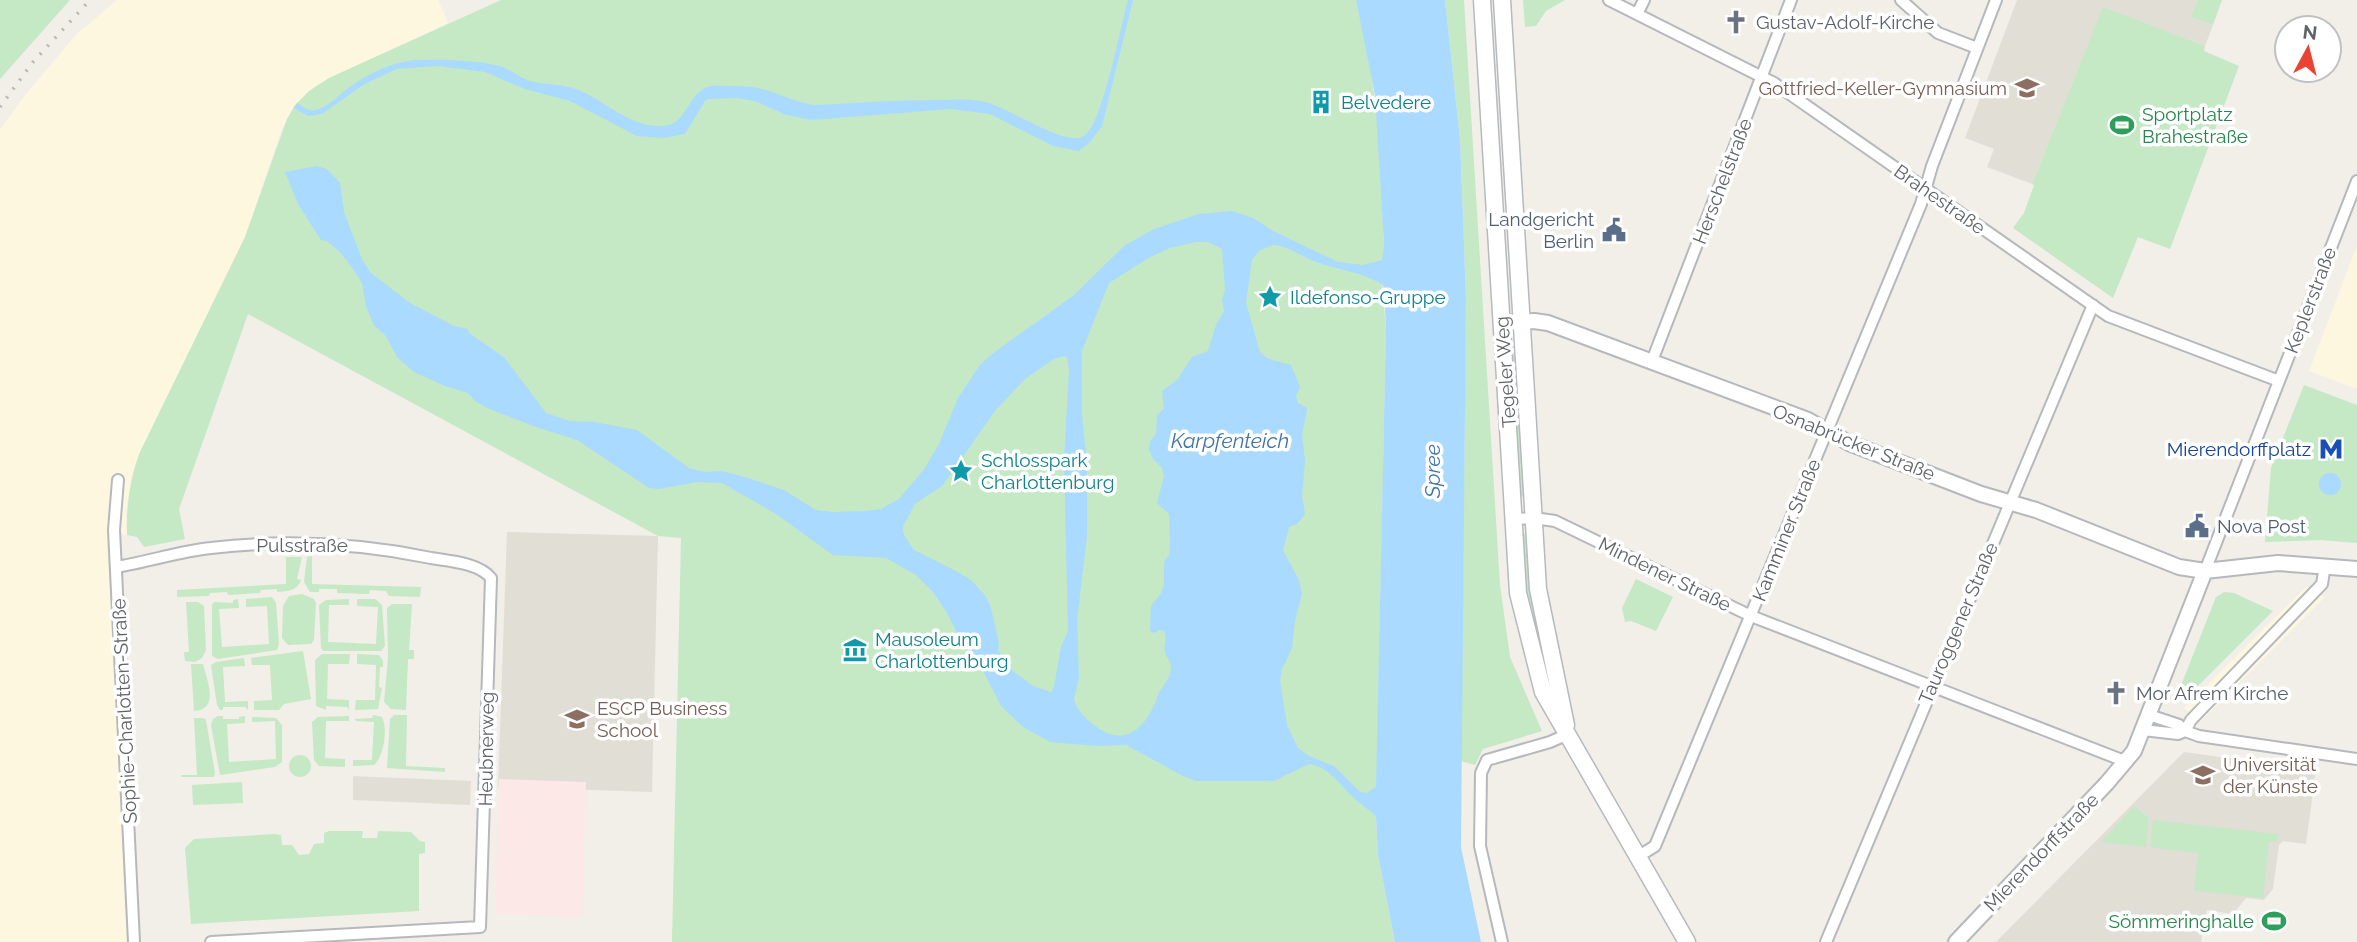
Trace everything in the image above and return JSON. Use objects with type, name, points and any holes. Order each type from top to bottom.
[{"type":"main road","name":"Tegeler Weg","points":[[1482,0],[1518,593],[1543,692],[1687,942]]},
{"type":"main road","name":"Tegeler Weg","points":[[1502,0],[1538,589],[1568,734]]},
{"type":"street","name":"Brahestraße","points":[[1609,0],[1763,76],[2108,316],[2279,381]]},
{"type":"street","points":[[1637,14],[1644,0]]},
{"type":"street","name":"Herschelstraße","points":[[1652,361],[1791,0]]},
{"type":"street","points":[[1901,0],[1938,33],[1978,48]]},
{"type":"street","name":"Kamminer Straße","points":[[1639,856],[1655,846],[1751,617],[1826,430],[1881,303],[1996,0]]},
{"type":"street","name":"Keplerstraße","points":[[2279,381],[2357,181]]},
{"type":"street","name":"Tauroggener Straße","points":[[1826,942],[2093,305]]},
{"type":"street","name":"Osnabrücker Straße","points":[[1502,323],[1548,323],[1808,420],[1849,443],[1981,494],[2036,510],[2175,565],[2205,571]]},
{"type":"street","points":[[2127,762],[2149,715],[2279,381]]},
{"type":"street","name":"Sophie-Charlotten-Straße","points":[[118,480],[114,530],[134,942]]},
{"type":"street","name":"Mindener Straße","points":[[1514,519],[1555,521],[1751,617],[2127,762]]},
{"type":"street","name":"Pulsstraße","points":[[116,567],[209,548],[303,542],[335,543],[394,551],[480,569],[487,573]]},
{"type":"street","points":[[2205,571],[2278,564],[2357,569]]},
{"type":"street","points":[[2143,730],[2178,734],[2185,731],[2190,720],[2322,583],[2325,565]]},
{"type":"street","name":"Heubnerweg","points":[[211,942],[480,927],[491,578],[487,573]]},
{"type":"street","points":[[2149,715],[2179,725],[2185,731],[2199,736],[2357,759]]},
{"type":"street","points":[[1502,942],[1480,846],[1481,773],[1487,760],[1550,742],[1568,734]]},
{"type":"street","name":"Mierendorffstraße","points":[[1955,942],[2127,762]]},
{"type":"shaded area","points":[[117,0],[438,0],[448,23],[329,78],[309,91],[294,108],[282,128],[245,237],[139,454],[131,478],[126,513],[127,535],[107,533],[127,942],[0,942],[0,130],[25,95],[76,35]]},
{"type":"shaded area","name":"Gottfried-Keller-Gymnasium","points":[[2017,0],[2198,0],[2192,17],[2213,25],[2205,46],[2103,8],[2032,184],[1987,167],[1994,149],[1965,138]]},
{"type":"shaded area","points":[[2357,246],[2357,389],[2309,371]]},
{"type":"shaded area","name":"ESCP Business School","points":[[507,532],[658,536],[652,792],[498,787]]},
{"type":"shaded area","points":[[2306,587],[2325,597],[2201,721],[2184,708]]},
{"type":"shaded area","points":[[2184,752],[2316,770],[2306,844],[2283,841],[2279,845],[2273,889],[2264,900],[2246,898],[2233,914],[2207,910],[2201,942],[1996,942]]},
{"type":"shaded area","points":[[353,776],[471,781],[470,805],[353,800]]},
{"type":"shaded area","points":[[499,779],[586,782],[582,917],[495,914]]},
{"type":"green space","points":[[0,0],[70,0],[0,79]]},
{"type":"green space","name":"Schlosspark Charlottenburg","points":[[501,0],[1356,0],[1377,113],[1384,245],[1382,283],[1386,328],[1376,815],[1378,855],[1395,942],[672,942],[681,538],[658,536],[248,314],[179,509],[185,539],[144,547],[137,537],[127,535],[129,494],[139,454],[245,237],[287,119],[295,105],[309,91],[329,78]]},
{"type":"green space","points":[[1445,0],[1464,0],[1500,585],[1510,657],[1542,731],[1483,749],[1475,765],[1461,761],[1466,297],[1460,139]]},
{"type":"green space","points":[[1523,0],[1565,0],[1546,11],[1536,26],[1525,27]]},
{"type":"green space","points":[[2198,0],[2222,0],[2213,25],[2191,17]]},
{"type":"green space","points":[[2103,7],[2205,46],[2204,51],[2239,66],[2170,249],[2138,237],[2113,298],[2013,228],[2024,213],[2034,185],[2032,184]]},
{"type":"green space","points":[[1510,346],[1519,346],[1527,496],[1518,497]]},
{"type":"green space","points":[[2304,385],[2357,405],[2357,543],[2321,540],[2265,542],[2271,468]]},
{"type":"green space","points":[[1520,534],[1530,534],[1556,711],[1526,604]]},
{"type":"green space","points":[[312,556],[312,584],[421,587],[420,597],[389,596],[386,591],[370,590],[369,594],[337,593],[337,589],[310,592],[304,582],[307,557]]},
{"type":"green space","points":[[286,557],[302,557],[297,579],[301,580],[292,590],[177,597],[177,590],[286,584]]},
{"type":"green space","points":[[1636,579],[1673,597],[1656,631],[1631,621],[1625,622],[1622,608]]},
{"type":"green space","points":[[2224,592],[2234,593],[2273,611],[2187,697],[2178,693],[2216,597]]},
{"type":"green space","points":[[302,594],[314,599],[316,603],[314,640],[311,644],[288,645],[282,638],[283,606],[289,596]]},
{"type":"green space","points":[[272,597],[276,603],[279,644],[277,650],[218,659],[212,656],[214,602],[233,603],[233,600],[238,599],[239,608],[219,609],[222,647],[269,644],[267,606],[246,607],[246,599]]},
{"type":"green space","points":[[349,599],[349,605],[329,605],[328,642],[376,644],[378,607],[357,606],[357,599],[375,599],[382,605],[385,646],[381,651],[323,651],[321,648],[319,605],[326,600]]},
{"type":"green space","points":[[186,602],[198,602],[204,606],[206,650],[202,658],[195,662],[185,661],[184,652],[189,652]]},
{"type":"green space","points":[[392,604],[412,604],[409,650],[414,650],[414,659],[408,659],[406,710],[391,709],[384,702],[388,658],[387,608]]},
{"type":"green space","points":[[303,651],[311,699],[284,704],[279,710],[254,710],[254,701],[272,700],[270,665],[252,665],[251,658]]},
{"type":"green space","points":[[322,654],[350,654],[349,664],[328,664],[327,699],[349,700],[349,710],[347,707],[326,706],[326,710],[316,706],[315,660]]},
{"type":"green space","points":[[357,654],[379,655],[383,661],[383,667],[380,667],[379,687],[382,688],[378,709],[355,710],[356,700],[375,700],[376,665],[357,664]]},
{"type":"green space","points":[[244,658],[245,666],[223,667],[225,702],[248,701],[248,710],[245,707],[223,707],[223,710],[220,710],[211,665]]},
{"type":"green space","points":[[191,664],[203,664],[210,693],[207,705],[194,711]]},
{"type":"green space","points":[[373,715],[382,717],[384,722],[384,742],[380,756],[374,765],[353,766],[353,760],[372,760],[374,722],[355,719],[372,718]]},
{"type":"green space","points":[[394,715],[407,715],[406,766],[445,768],[445,772],[387,768],[390,719]]},
{"type":"green space","points":[[223,716],[223,719],[239,719],[245,716],[245,723],[227,724],[229,762],[276,759],[275,721],[252,722],[252,717],[276,718],[282,725],[282,762],[275,767],[220,775],[211,725],[213,719]]},
{"type":"green space","points":[[349,716],[349,721],[326,721],[325,758],[345,759],[345,767],[319,766],[314,760],[312,722],[318,717]]},
{"type":"green space","points":[[194,718],[206,720],[214,777],[181,777],[197,775]]},
{"type":"green space","points":[[300,755],[308,758],[311,766],[308,774],[300,777],[292,774],[289,766],[292,758]]},
{"type":"green space","points":[[242,782],[243,803],[193,805],[192,785]]},
{"type":"green space","points":[[2134,806],[2149,818],[2146,847],[2101,842]]},
{"type":"green space","points":[[2153,820],[2278,834],[2277,842],[2269,842],[2263,898],[2194,891],[2198,853],[2150,847]]},
{"type":"green space","points":[[363,831],[362,838],[377,838],[378,831],[411,832],[425,842],[425,853],[419,854],[419,911],[191,924],[185,848],[194,839],[275,834],[281,835],[282,845],[292,845],[299,855],[309,854],[314,844],[324,843],[324,833]]},
{"type":"water","points":[[1128,0],[1133,0],[1102,126],[1079,151],[1053,146],[990,114],[950,109],[812,120],[786,115],[755,101],[737,98],[705,101],[685,134],[663,138],[637,136],[570,101],[525,89],[485,72],[438,66],[397,69],[363,85],[322,114],[308,116],[294,108],[297,103],[306,109],[320,109],[362,79],[397,63],[446,60],[500,66],[530,81],[575,89],[630,119],[651,126],[663,126],[677,121],[705,88],[738,86],[758,88],[814,105],[906,100],[979,101],[995,105],[1051,132],[1076,138],[1084,136],[1098,113]]},
{"type":"water","points":[[1356,0],[1445,0],[1460,139],[1466,297],[1461,847],[1481,942],[1395,942],[1378,855],[1376,816],[1323,769],[1309,764],[1274,781],[1196,781],[1126,745],[1097,746],[1050,742],[1023,727],[1001,706],[972,649],[957,633],[933,592],[916,575],[886,558],[833,555],[776,514],[722,483],[698,482],[659,489],[649,488],[577,440],[487,408],[468,393],[414,372],[397,357],[386,336],[374,326],[366,306],[362,283],[340,252],[327,241],[321,240],[298,204],[285,172],[317,166],[327,169],[340,183],[344,212],[362,259],[370,272],[410,303],[454,326],[468,329],[469,333],[504,357],[546,413],[570,421],[594,422],[637,430],[689,468],[705,472],[722,471],[748,478],[784,490],[816,510],[867,511],[881,509],[899,499],[925,468],[939,444],[958,398],[979,366],[1074,295],[1124,246],[1154,229],[1199,214],[1232,211],[1253,218],[1273,231],[1338,262],[1363,265],[1382,260],[1384,245],[1375,95]],"holes":[[[1208,242],[1222,249],[1224,311],[1216,325],[1208,351],[1192,357],[1177,380],[1162,391],[1164,409],[1157,415],[1156,434],[1150,441],[1149,449],[1153,459],[1162,468],[1164,476],[1157,503],[1169,514],[1170,544],[1169,555],[1164,562],[1164,585],[1151,606],[1150,631],[1164,631],[1165,652],[1171,670],[1142,724],[1128,734],[1112,735],[1088,720],[1079,711],[1074,699],[1079,678],[1077,620],[1087,536],[1082,351],[1109,283],[1150,257],[1170,248]],[[1273,245],[1285,248],[1319,263],[1365,276],[1382,284],[1384,288],[1386,328],[1376,787],[1367,793],[1360,792],[1334,766],[1309,756],[1298,748],[1287,725],[1280,681],[1282,669],[1292,648],[1302,594],[1299,580],[1283,550],[1289,527],[1297,524],[1305,514],[1302,496],[1305,461],[1302,434],[1307,410],[1298,403],[1296,396],[1300,387],[1291,365],[1267,358],[1260,352],[1246,303],[1252,259],[1260,250]],[[1065,356],[1069,370],[1064,459],[1068,631],[1061,647],[1051,692],[1033,686],[1009,668],[998,650],[999,643],[990,604],[984,594],[971,580],[914,550],[903,533],[903,526],[915,504],[942,486],[995,411],[1025,379],[1054,359]]]},
{"type":"water","points":[[2330,473],[2338,476],[2341,484],[2338,492],[2330,495],[2322,492],[2319,484],[2322,476]]},
{"type":"railway","points":[[0,107],[33,62],[90,0]]},
{"type":"place","name":"Gustav-Adolf-Kirche","points":[[1736,22]]},
{"type":"place","name":"Gottfried-Keller-Gymnasium","points":[[2027,88]]},
{"type":"place","name":"Belvedere","points":[[1321,102]]},
{"type":"place","name":"Sportplatz Brahestraße","points":[[2122,125]]},
{"type":"place","name":"Landgericht Berlin","points":[[1614,230]]},
{"type":"place","name":"Ildefonso-Gruppe","points":[[1270,297]]},
{"type":"place","name":"Mierendorffplatz","points":[[2331,449]]},
{"type":"place","name":"Schlosspark Charlottenburg","points":[[961,471]]},
{"type":"place","name":"Nova Post","points":[[2197,526]]},
{"type":"place","name":"Mausoleum Charlottenburg","points":[[855,650]]},
{"type":"place","name":"Mor Afrem Kirche","points":[[2116,693]]},
{"type":"place","name":"ESCP Business School","points":[[577,719]]},
{"type":"place","name":"Universität der Künste","points":[[2203,775]]},
{"type":"place","name":"Sömmeringhalle","points":[[2274,921]]},
{"type":"water label","name":"Karpfenteich","points":[[1230,441]]},
{"type":"water label","name":"Spree","points":[[1433,471]]}]
